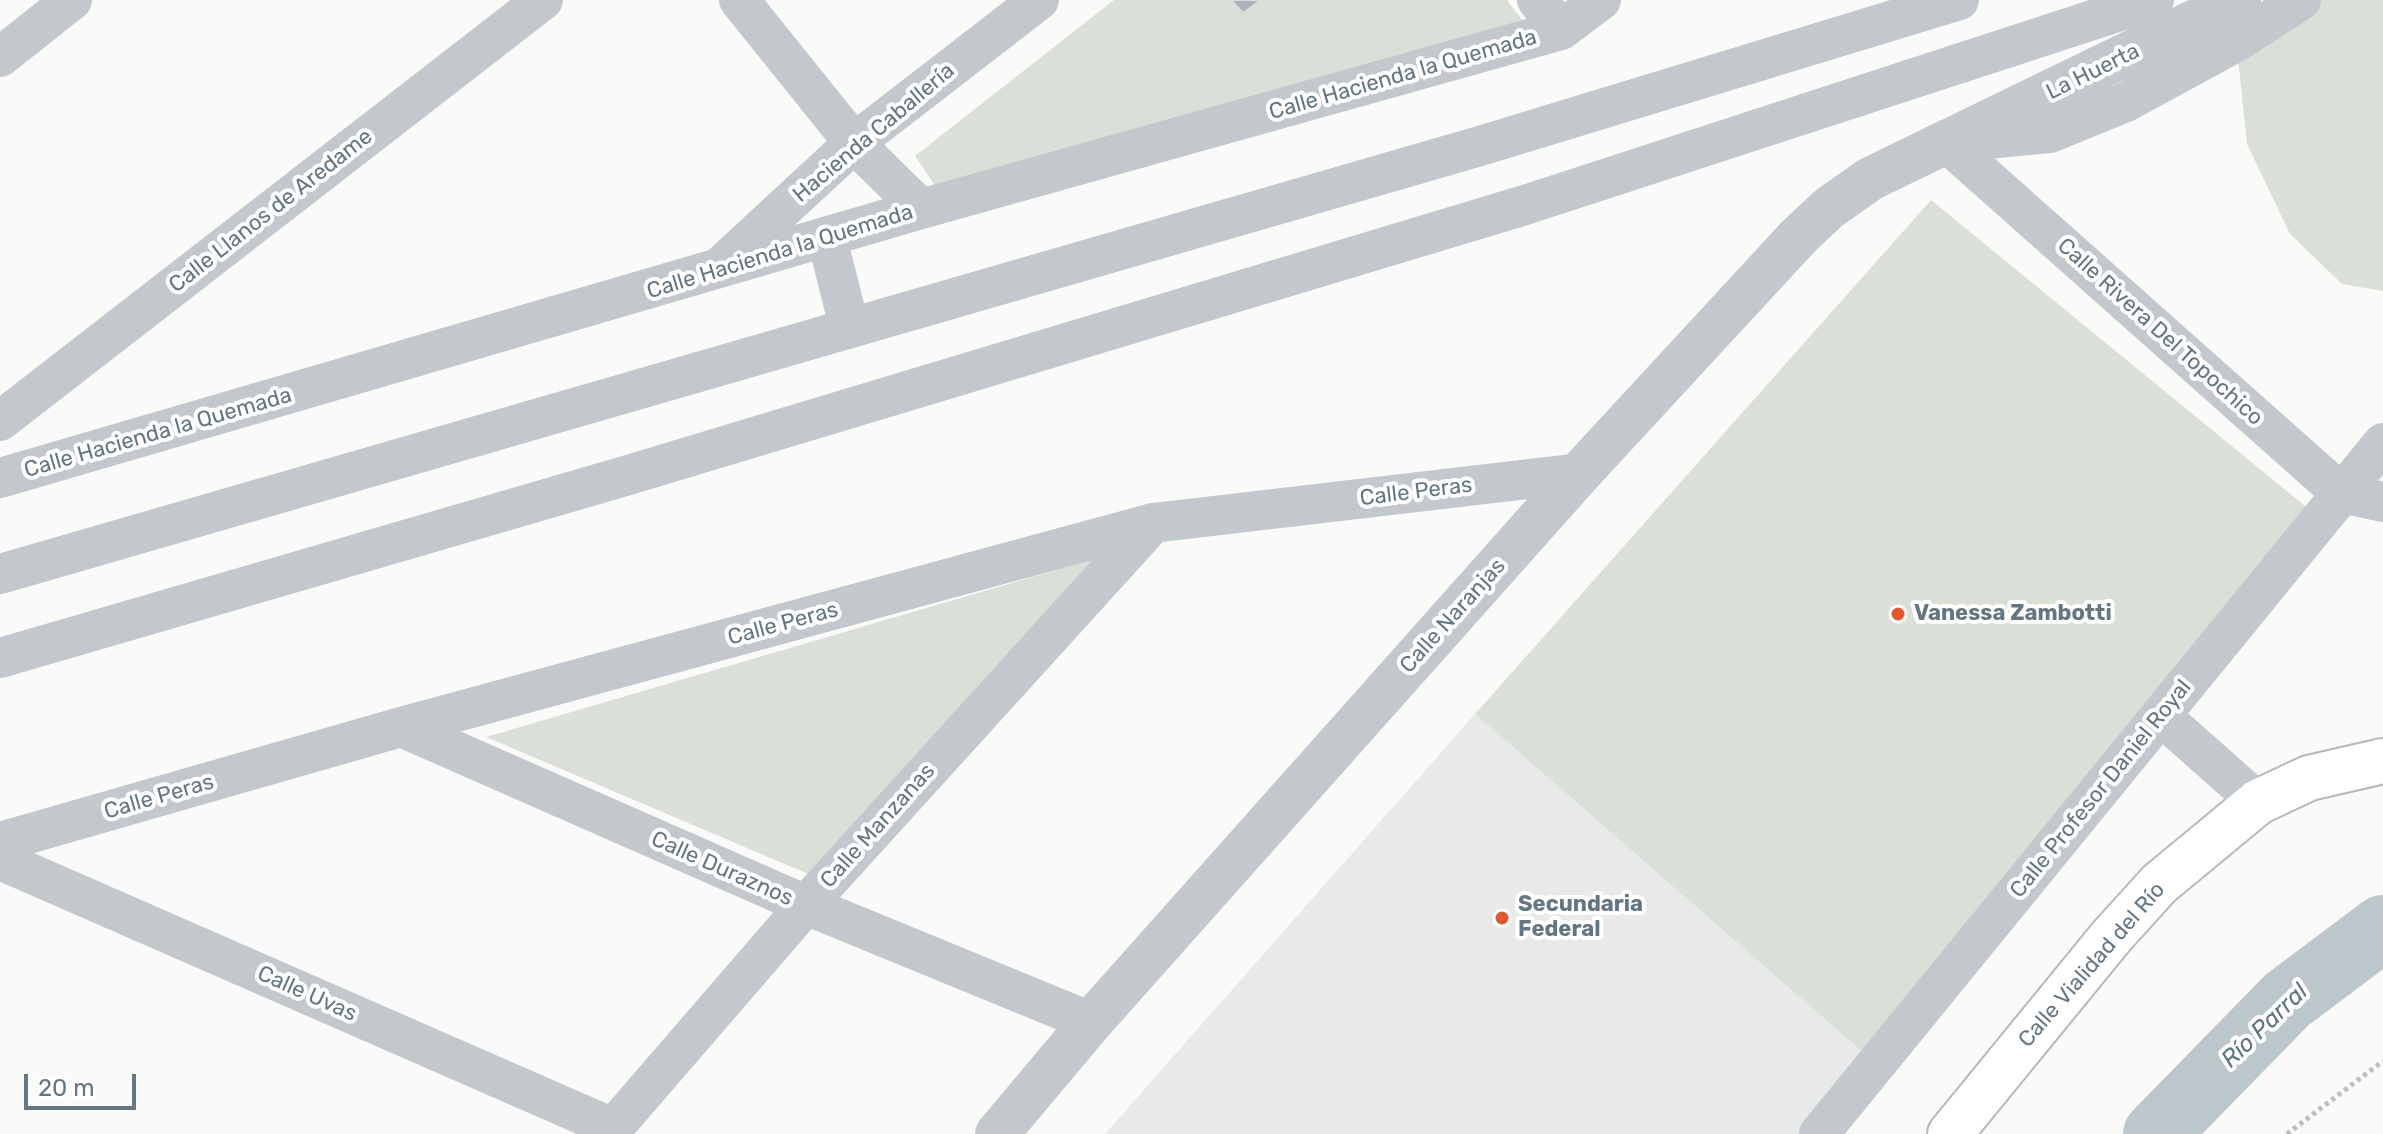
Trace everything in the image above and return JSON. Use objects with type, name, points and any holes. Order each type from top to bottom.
[{"type":"main road","name":"Calle Vialidad del Río","points":[[1950,1134],[2159,884],[2258,802],[2309,778],[2383,761]]},
{"type":"street","points":[[0,57],[72,0]]},
{"type":"street","name":"Calle Llanos de Aredame","points":[[0,421],[543,0]]},
{"type":"street","points":[[739,0],[854,143],[921,209]]},
{"type":"street","name":"Hacienda Caballería","points":[[716,272],[854,143],[1039,0]]},
{"type":"street","points":[[1549,15],[1601,0]]},
{"type":"street","points":[[0,574],[1480,146],[1959,0]]},
{"type":"street","points":[[0,658],[625,476],[1525,205],[2154,0]]},
{"type":"street","name":"La Huerta","points":[[1947,143],[2239,0]]},
{"type":"street","points":[[1947,143],[2050,133],[2126,102],[2238,41],[2301,0]]},
{"type":"street","name":"Calle Hacienda la Quemada","points":[[0,478],[716,272],[1549,15]]},
{"type":"street","name":"Calle Naranjas","points":[[997,1134],[1091,1022],[1580,473],[1799,236],[1829,208],[1870,179],[1947,143]]},
{"type":"street","name":"Calle Rivera Del Topochico","points":[[1947,143],[2341,493],[2383,502]]},
{"type":"street","points":[[827,238],[849,326]]},
{"type":"street","name":"Calle Profesor Daniel Royal","points":[[1819,1134],[2383,443]]},
{"type":"street","name":"Calle Peras","points":[[0,842],[401,727],[1153,523],[1580,473]]},
{"type":"street","name":"Calle Manzanas","points":[[610,1131],[806,905],[1153,523]]},
{"type":"street","points":[[2161,716],[2258,802]]},
{"type":"street","name":"Calle Duraznos","points":[[401,727],[806,905],[1091,1022]]},
{"type":"street","name":"Calle Uvas","points":[[0,860],[610,1131]]},
{"type":"path","points":[[2287,1134],[2383,1061]]},
{"type":"shaded area","points":[[1114,0],[1507,0],[1525,24],[945,200],[915,156]]},
{"type":"shaded area","points":[[2290,0],[2383,0],[2383,291],[2342,284],[2290,234],[2247,144],[2237,48]]},
{"type":"shaded area","name":"Vanessa Zambotti","points":[[1931,200],[2316,515],[1866,1055],[1475,714]]},
{"type":"shaded area","points":[[1111,554],[820,879],[486,737]]},
{"type":"shaded area","name":"Secundaria Federal","points":[[1475,714],[1866,1055],[1799,1134],[1105,1134]]},
{"type":"building","points":[[1231,0],[1261,0],[1243,13]]},
{"type":"waterway","name":"Río Parral","points":[[2156,1134],[2287,1000],[2383,928]]},
{"type":"place","name":"Vanessa Zambotti","points":[[1898,614]]},
{"type":"place","name":"Secundaria Federal","points":[[1502,918]]}]
